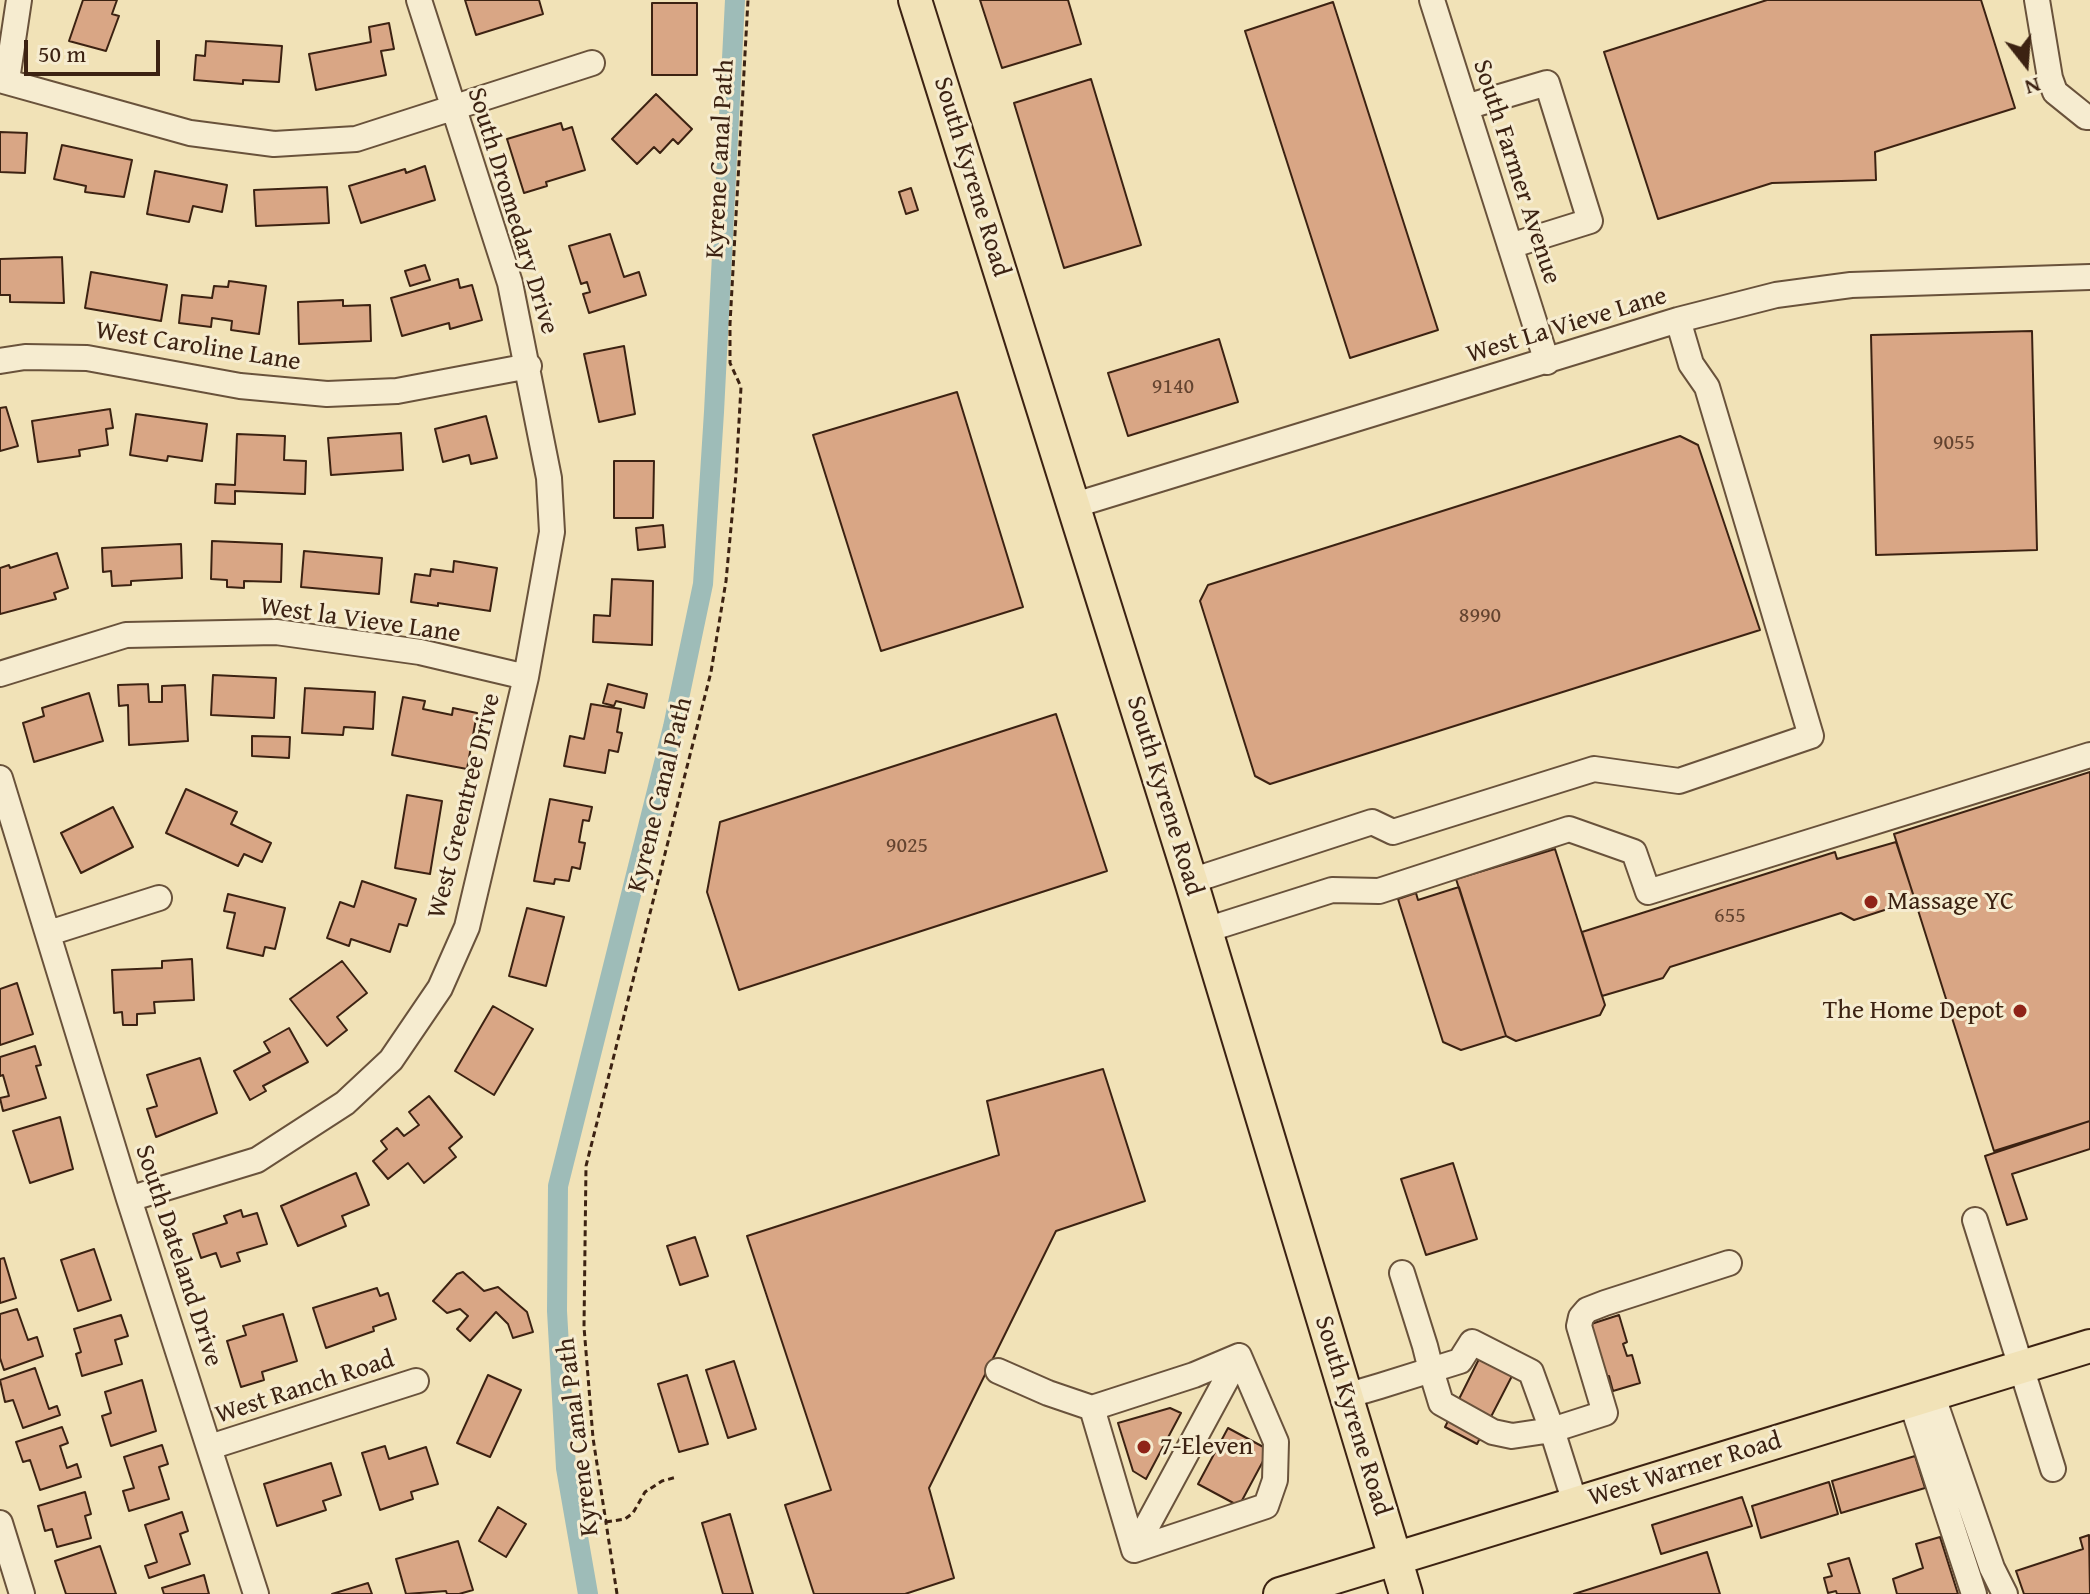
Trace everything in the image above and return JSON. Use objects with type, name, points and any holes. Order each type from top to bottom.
[{"type":"main road","name":"South Kyrene Road","points":[[915,0],[1191,881],[1406,1594]]},
{"type":"main road","name":"West Warner Road","points":[[1280,1594],[2090,1346]]},
{"type":"street","points":[[19,0],[4,80],[190,133],[274,144],[356,139],[592,63]]},
{"type":"street","name":"South Dromedary Drive","points":[[419,0],[510,283],[549,478],[552,532],[526,677]]},
{"type":"street","name":"South Farmer Avenue","points":[[1432,0],[1547,362]]},
{"type":"street","points":[[2037,0],[2055,92],[2090,117]]},
{"type":"street","points":[[1466,107],[1547,83],[1590,221],[1510,246]]},
{"type":"street","name":"West La Vieve Lane","points":[[1075,505],[1733,305],[1810,289],[1851,285],[2090,277]]},
{"type":"street","points":[[1191,881],[1372,822],[1393,832],[1594,769],[1679,781],[1811,736],[1707,387],[1691,364],[1678,320]]},
{"type":"street","name":"West Caroline Lane","points":[[0,361],[25,357],[87,358],[240,386],[327,394],[397,391],[529,366]]},
{"type":"street","name":"West la Vieve Lane","points":[[0,674],[126,635],[276,632],[420,652],[526,677]]},
{"type":"street","name":"West Greentree Drive","points":[[129,1199],[257,1160],[345,1103],[391,1060],[440,988],[467,927],[526,677]]},
{"type":"street","points":[[1206,930],[1332,890],[1379,891],[1569,829],[1634,852],[1648,892],[2090,755]]},
{"type":"street","name":"South Dateland Drive","points":[[0,778],[129,1199],[256,1594]]},
{"type":"street","points":[[49,933],[159,898]]},
{"type":"street","points":[[1975,1220],[2053,1469]]},
{"type":"street","points":[[1402,1273],[1441,1403],[1482,1426],[1512,1436],[1552,1430],[1605,1413],[1579,1326],[1587,1310],[1729,1263]]},
{"type":"street","points":[[1346,1396],[1460,1361],[1472,1342],[1531,1372],[1575,1503]]},
{"type":"street","points":[[998,1371],[1092,1408],[1194,1375],[1239,1356]]},
{"type":"street","points":[[1134,1550],[1266,1506],[1275,1480],[1276,1442],[1239,1356]]},
{"type":"street","points":[[1134,1550],[1239,1356]]},
{"type":"street","name":"West Ranch Road","points":[[210,1447],[416,1381]]},
{"type":"street","points":[[1922,1397],[1974,1594]]},
{"type":"street","points":[[1922,1397],[2005,1594]]},
{"type":"street","points":[[1092,1408],[1134,1550]]},
{"type":"street","points":[[0,1523],[22,1594]]},
{"type":"path","name":"Kyrene Canal Path","points":[[617,1594],[593,1438],[584,1327],[586,1166],[711,672],[726,581],[741,387],[730,363],[730,324],[748,0]]},
{"type":"path","points":[[606,1522],[625,1519],[633,1513],[645,1492],[662,1481],[677,1477]]},
{"type":"building","points":[[83,0],[117,0],[112,14],[119,16],[106,51],[69,41]]},
{"type":"building","points":[[465,0],[539,0],[543,14],[476,35]]},
{"type":"building","points":[[980,0],[1068,0],[1081,44],[1002,68]]},
{"type":"building","points":[[1767,0],[1981,0],[2015,108],[1875,152],[1876,180],[1772,183],[1658,219],[1604,52]]},
{"type":"building","points":[[1333,2],[1438,330],[1350,358],[1245,31]]},
{"type":"building","points":[[652,3],[697,3],[697,75],[652,75]]},
{"type":"building","points":[[389,23],[394,49],[381,51],[386,75],[316,90],[309,54],[371,42],[369,27]]},
{"type":"building","points":[[206,41],[282,46],[279,82],[243,80],[243,84],[194,80],[196,55],[205,56]]},
{"type":"building","points":[[1091,79],[1141,245],[1064,268],[1014,103]]},
{"type":"building","points":[[656,94],[692,129],[678,144],[673,139],[660,153],[654,147],[637,164],[612,139]]},
{"type":"building","points":[[561,123],[563,130],[572,127],[585,170],[546,182],[547,186],[524,193],[507,139]]},
{"type":"building","points":[[0,132],[27,133],[25,173],[0,172]]},
{"type":"building","points":[[62,145],[132,160],[124,197],[85,192],[86,186],[54,179]]},
{"type":"building","points":[[425,166],[435,200],[361,223],[349,186]]},
{"type":"building","points":[[155,171],[227,185],[222,212],[193,206],[189,222],[147,214]]},
{"type":"building","points":[[327,187],[329,223],[256,226],[254,190]]},
{"type":"building","points":[[911,188],[918,210],[906,214],[899,192]]},
{"type":"building","points":[[610,234],[624,277],[639,272],[646,295],[589,313],[583,294],[590,292],[587,282],[581,284],[569,246]]},
{"type":"building","points":[[62,257],[64,303],[10,302],[10,295],[0,295],[0,259]]},
{"type":"building","points":[[425,265],[430,280],[410,286],[405,271]]},
{"type":"building","points":[[91,272],[167,285],[161,321],[85,308]]},
{"type":"building","points":[[458,279],[460,288],[472,285],[482,320],[450,329],[449,323],[402,336],[391,298]]},
{"type":"building","points":[[229,281],[266,286],[259,334],[231,330],[232,321],[212,318],[211,327],[179,323],[182,295],[212,298],[214,286],[228,287]]},
{"type":"building","points":[[343,300],[343,306],[370,305],[371,341],[299,344],[298,302]]},
{"type":"building","points":[[2032,331],[2037,550],[1876,555],[1871,335]]},
{"type":"building","points":[[1219,339],[1238,402],[1128,436],[1108,373]]},
{"type":"building","points":[[624,346],[635,414],[599,422],[584,354]]},
{"type":"building","points":[[957,392],[1023,607],[881,651],[813,435]]},
{"type":"building","points":[[6,407],[18,446],[0,451],[0,408]]},
{"type":"building","points":[[110,409],[113,428],[106,429],[108,445],[79,450],[80,456],[38,462],[32,421]]},
{"type":"building","points":[[136,414],[207,424],[202,461],[168,456],[167,461],[130,455]]},
{"type":"building","points":[[486,416],[497,458],[471,464],[469,455],[443,462],[435,429]]},
{"type":"building","points":[[401,433],[403,470],[331,475],[328,438]]},
{"type":"building","points":[[237,434],[285,436],[284,460],[306,461],[305,494],[235,491],[235,504],[215,503],[216,484],[235,485]]},
{"type":"building","points":[[1680,436],[1698,445],[1760,630],[1270,784],[1255,776],[1200,601],[1208,585]]},
{"type":"building","points":[[614,461],[654,461],[653,518],[614,518]]},
{"type":"building","points":[[663,525],[665,547],[638,550],[636,528]]},
{"type":"building","points":[[212,541],[282,544],[281,582],[244,581],[244,588],[227,587],[227,580],[211,579]]},
{"type":"building","points":[[181,544],[182,578],[131,581],[131,585],[112,586],[111,571],[103,572],[102,548]]},
{"type":"building","points":[[304,551],[382,558],[379,594],[301,587]]},
{"type":"building","points":[[57,553],[68,588],[54,593],[56,599],[0,614],[0,568],[9,565],[10,568]]},
{"type":"building","points":[[454,561],[497,568],[490,611],[411,602],[415,574],[430,576],[431,569],[453,572]]},
{"type":"building","points":[[612,579],[653,581],[652,645],[593,642],[594,615],[610,616]]},
{"type":"building","points":[[213,675],[276,678],[274,718],[211,715]]},
{"type":"building","points":[[148,684],[149,702],[162,702],[162,686],[185,685],[188,741],[129,745],[128,705],[119,706],[118,685]]},
{"type":"building","points":[[608,684],[647,694],[644,708],[616,701],[614,706],[603,703]]},
{"type":"building","points":[[305,688],[375,692],[373,729],[344,727],[343,735],[302,733]]},
{"type":"building","points":[[89,693],[103,741],[34,762],[23,723],[44,716],[42,708]]},
{"type":"building","points":[[403,697],[425,701],[423,709],[452,715],[453,708],[477,713],[467,769],[392,755]]},
{"type":"building","points":[[591,704],[621,709],[617,732],[622,733],[618,752],[609,750],[605,773],[564,766],[570,736],[584,739]]},
{"type":"building","points":[[1056,714],[1107,871],[739,990],[707,892],[720,822]]},
{"type":"building","points":[[252,736],[290,737],[289,758],[252,756]]},
{"type":"building","name":"The Home Depot","points":[[2090,772],[2090,1121],[1994,1151],[1894,834]]},
{"type":"building","points":[[186,789],[237,812],[231,824],[271,843],[262,862],[244,854],[238,866],[166,833]]},
{"type":"building","points":[[407,795],[442,801],[430,874],[395,868]]},
{"type":"building","points":[[550,799],[592,807],[589,821],[583,820],[579,842],[585,843],[580,869],[572,867],[569,881],[555,879],[554,884],[534,881]]},
{"type":"building","points":[[113,807],[133,847],[81,873],[61,833]]},
{"type":"building","points":[[1896,842],[1915,900],[1854,920],[1841,913],[1670,967],[1663,978],[1602,996],[1582,932],[1835,852],[1837,859]]},
{"type":"building","points":[[1555,849],[1605,1005],[1600,1015],[1516,1041],[1506,1036],[1456,879]]},
{"type":"building","points":[[362,881],[416,899],[407,926],[399,924],[390,952],[351,939],[349,946],[327,938],[340,902],[354,907]]},
{"type":"building","points":[[1459,887],[1506,1036],[1461,1050],[1443,1042],[1398,899],[1416,893],[1418,900]]},
{"type":"building","points":[[228,894],[285,908],[275,949],[265,947],[263,956],[227,948],[235,913],[224,911]]},
{"type":"building","points":[[527,908],[564,917],[546,986],[509,976]]},
{"type":"building","points":[[192,959],[194,1000],[154,1002],[155,1013],[137,1014],[137,1025],[123,1025],[122,1012],[114,1013],[112,970],[162,968],[162,961]]},
{"type":"building","points":[[342,961],[367,993],[337,1017],[347,1030],[327,1046],[290,999]]},
{"type":"building","points":[[17,983],[33,1034],[0,1045],[0,989]]},
{"type":"building","points":[[493,1006],[533,1029],[494,1095],[455,1071]]},
{"type":"building","points":[[289,1028],[308,1062],[263,1086],[266,1091],[250,1100],[234,1071],[270,1052],[264,1042]]},
{"type":"building","points":[[35,1046],[41,1065],[36,1066],[46,1098],[3,1111],[0,1098],[9,1096],[3,1075],[0,1076],[0,1057]]},
{"type":"building","points":[[200,1058],[217,1113],[156,1137],[147,1109],[157,1106],[147,1075]]},
{"type":"building","points":[[1103,1069],[1145,1201],[1056,1231],[929,1488],[954,1578],[905,1594],[814,1594],[785,1505],[831,1490],[747,1236],[999,1155],[987,1101]]},
{"type":"building","points":[[429,1096],[462,1137],[449,1148],[456,1157],[424,1183],[408,1163],[388,1179],[373,1161],[387,1149],[381,1141],[397,1128],[404,1136],[419,1125],[409,1112]]},
{"type":"building","points":[[60,1117],[73,1169],[30,1183],[13,1131]]},
{"type":"building","points":[[2090,1121],[2090,1149],[2012,1174],[2027,1219],[2007,1225],[1985,1156]]},
{"type":"building","points":[[1453,1163],[1477,1239],[1426,1255],[1401,1179]]},
{"type":"building","points":[[356,1173],[369,1205],[342,1216],[346,1226],[298,1246],[281,1206]]},
{"type":"building","points":[[241,1210],[243,1217],[257,1213],[267,1244],[237,1253],[240,1261],[221,1267],[216,1253],[201,1258],[193,1234],[227,1223],[224,1216]]},
{"type":"building","points":[[695,1237],[708,1276],[680,1285],[667,1246]]},
{"type":"building","points":[[94,1249],[111,1300],[78,1311],[61,1260]]},
{"type":"building","points":[[4,1258],[16,1298],[0,1303],[0,1259]]},
{"type":"building","points":[[463,1272],[484,1291],[498,1287],[527,1312],[533,1332],[513,1338],[508,1324],[496,1312],[470,1341],[457,1329],[468,1316],[460,1309],[447,1313],[433,1301],[457,1274]]},
{"type":"building","points":[[377,1288],[380,1296],[388,1293],[396,1319],[373,1327],[374,1331],[326,1348],[313,1308]]},
{"type":"building","points":[[17,1309],[28,1340],[37,1337],[43,1356],[4,1370],[0,1358],[0,1314]]},
{"type":"building","points":[[283,1314],[297,1361],[262,1372],[264,1380],[241,1387],[227,1341],[246,1335],[243,1326]]},
{"type":"building","points":[[121,1315],[128,1336],[115,1340],[122,1364],[82,1376],[76,1354],[81,1352],[74,1329]]},
{"type":"building","points":[[1619,1315],[1627,1342],[1623,1344],[1627,1356],[1632,1355],[1640,1383],[1613,1391],[1609,1376],[1604,1376],[1588,1325]]},
{"type":"building","points":[[1480,1357],[1513,1374],[1477,1444],[1445,1427]]},
{"type":"building","points":[[734,1361],[756,1429],[728,1438],[706,1370]]},
{"type":"building","points":[[35,1368],[49,1409],[57,1406],[60,1415],[23,1428],[13,1400],[5,1402],[0,1380]]},
{"type":"building","points":[[488,1375],[521,1390],[490,1457],[457,1443]]},
{"type":"building","points":[[687,1375],[708,1444],[679,1452],[658,1384]]},
{"type":"building","points":[[142,1380],[156,1431],[111,1446],[102,1416],[111,1413],[105,1392]]},
{"type":"building","name":"7-Eleven","points":[[1170,1408],[1181,1413],[1146,1479],[1133,1471],[1118,1423]]},
{"type":"building","points":[[62,1427],[68,1443],[60,1446],[67,1468],[77,1464],[81,1477],[40,1490],[30,1460],[23,1462],[16,1442]]},
{"type":"building","points":[[1228,1428],[1269,1450],[1239,1506],[1198,1484]]},
{"type":"building","points":[[162,1445],[168,1464],[159,1467],[169,1499],[129,1511],[123,1491],[134,1488],[124,1457]]},
{"type":"building","points":[[385,1446],[389,1459],[426,1447],[438,1484],[411,1492],[413,1499],[380,1510],[362,1453]]},
{"type":"building","points":[[1915,1456],[1925,1488],[1841,1513],[1832,1481]]},
{"type":"building","points":[[331,1463],[341,1495],[323,1501],[326,1510],[277,1526],[264,1484]]},
{"type":"building","points":[[1829,1482],[1838,1514],[1761,1538],[1752,1506]]},
{"type":"building","points":[[85,1492],[91,1514],[85,1516],[91,1538],[57,1547],[52,1529],[45,1531],[38,1506]]},
{"type":"building","points":[[1742,1497],[1752,1526],[1661,1554],[1652,1525]]},
{"type":"building","points":[[498,1507],[526,1524],[506,1557],[479,1541]]},
{"type":"building","points":[[182,1512],[188,1531],[180,1534],[190,1564],[149,1578],[145,1566],[157,1562],[145,1525]]},
{"type":"building","points":[[730,1514],[753,1594],[723,1594],[702,1523]]},
{"type":"building","points":[[2089,1535],[2090,1594],[2024,1594],[2016,1571],[2083,1549],[2080,1538]]},
{"type":"building","points":[[1940,1537],[1958,1594],[1897,1594],[1893,1579],[1923,1568],[1916,1544]]},
{"type":"building","points":[[458,1541],[473,1590],[459,1594],[447,1594],[446,1591],[406,1594],[396,1559]]},
{"type":"building","points":[[100,1546],[116,1594],[66,1594],[55,1561]]},
{"type":"building","points":[[1707,1552],[1720,1594],[1574,1594]]},
{"type":"building","points":[[1849,1558],[1860,1594],[1828,1593],[1824,1578],[1832,1576],[1828,1564]]},
{"type":"building","points":[[204,1575],[209,1594],[164,1594],[162,1588]]},
{"type":"building","points":[[368,1583],[372,1594],[332,1594]]},
{"type":"waterway","points":[[588,1594],[566,1468],[557,1311],[558,1186],[673,727],[703,584],[735,0]]},
{"type":"place","name":"Massage YC","points":[[1871,902]]},
{"type":"place","name":"The Home Depot","points":[[2020,1011]]},
{"type":"place","name":"7-Eleven","points":[[1144,1447]]}]
